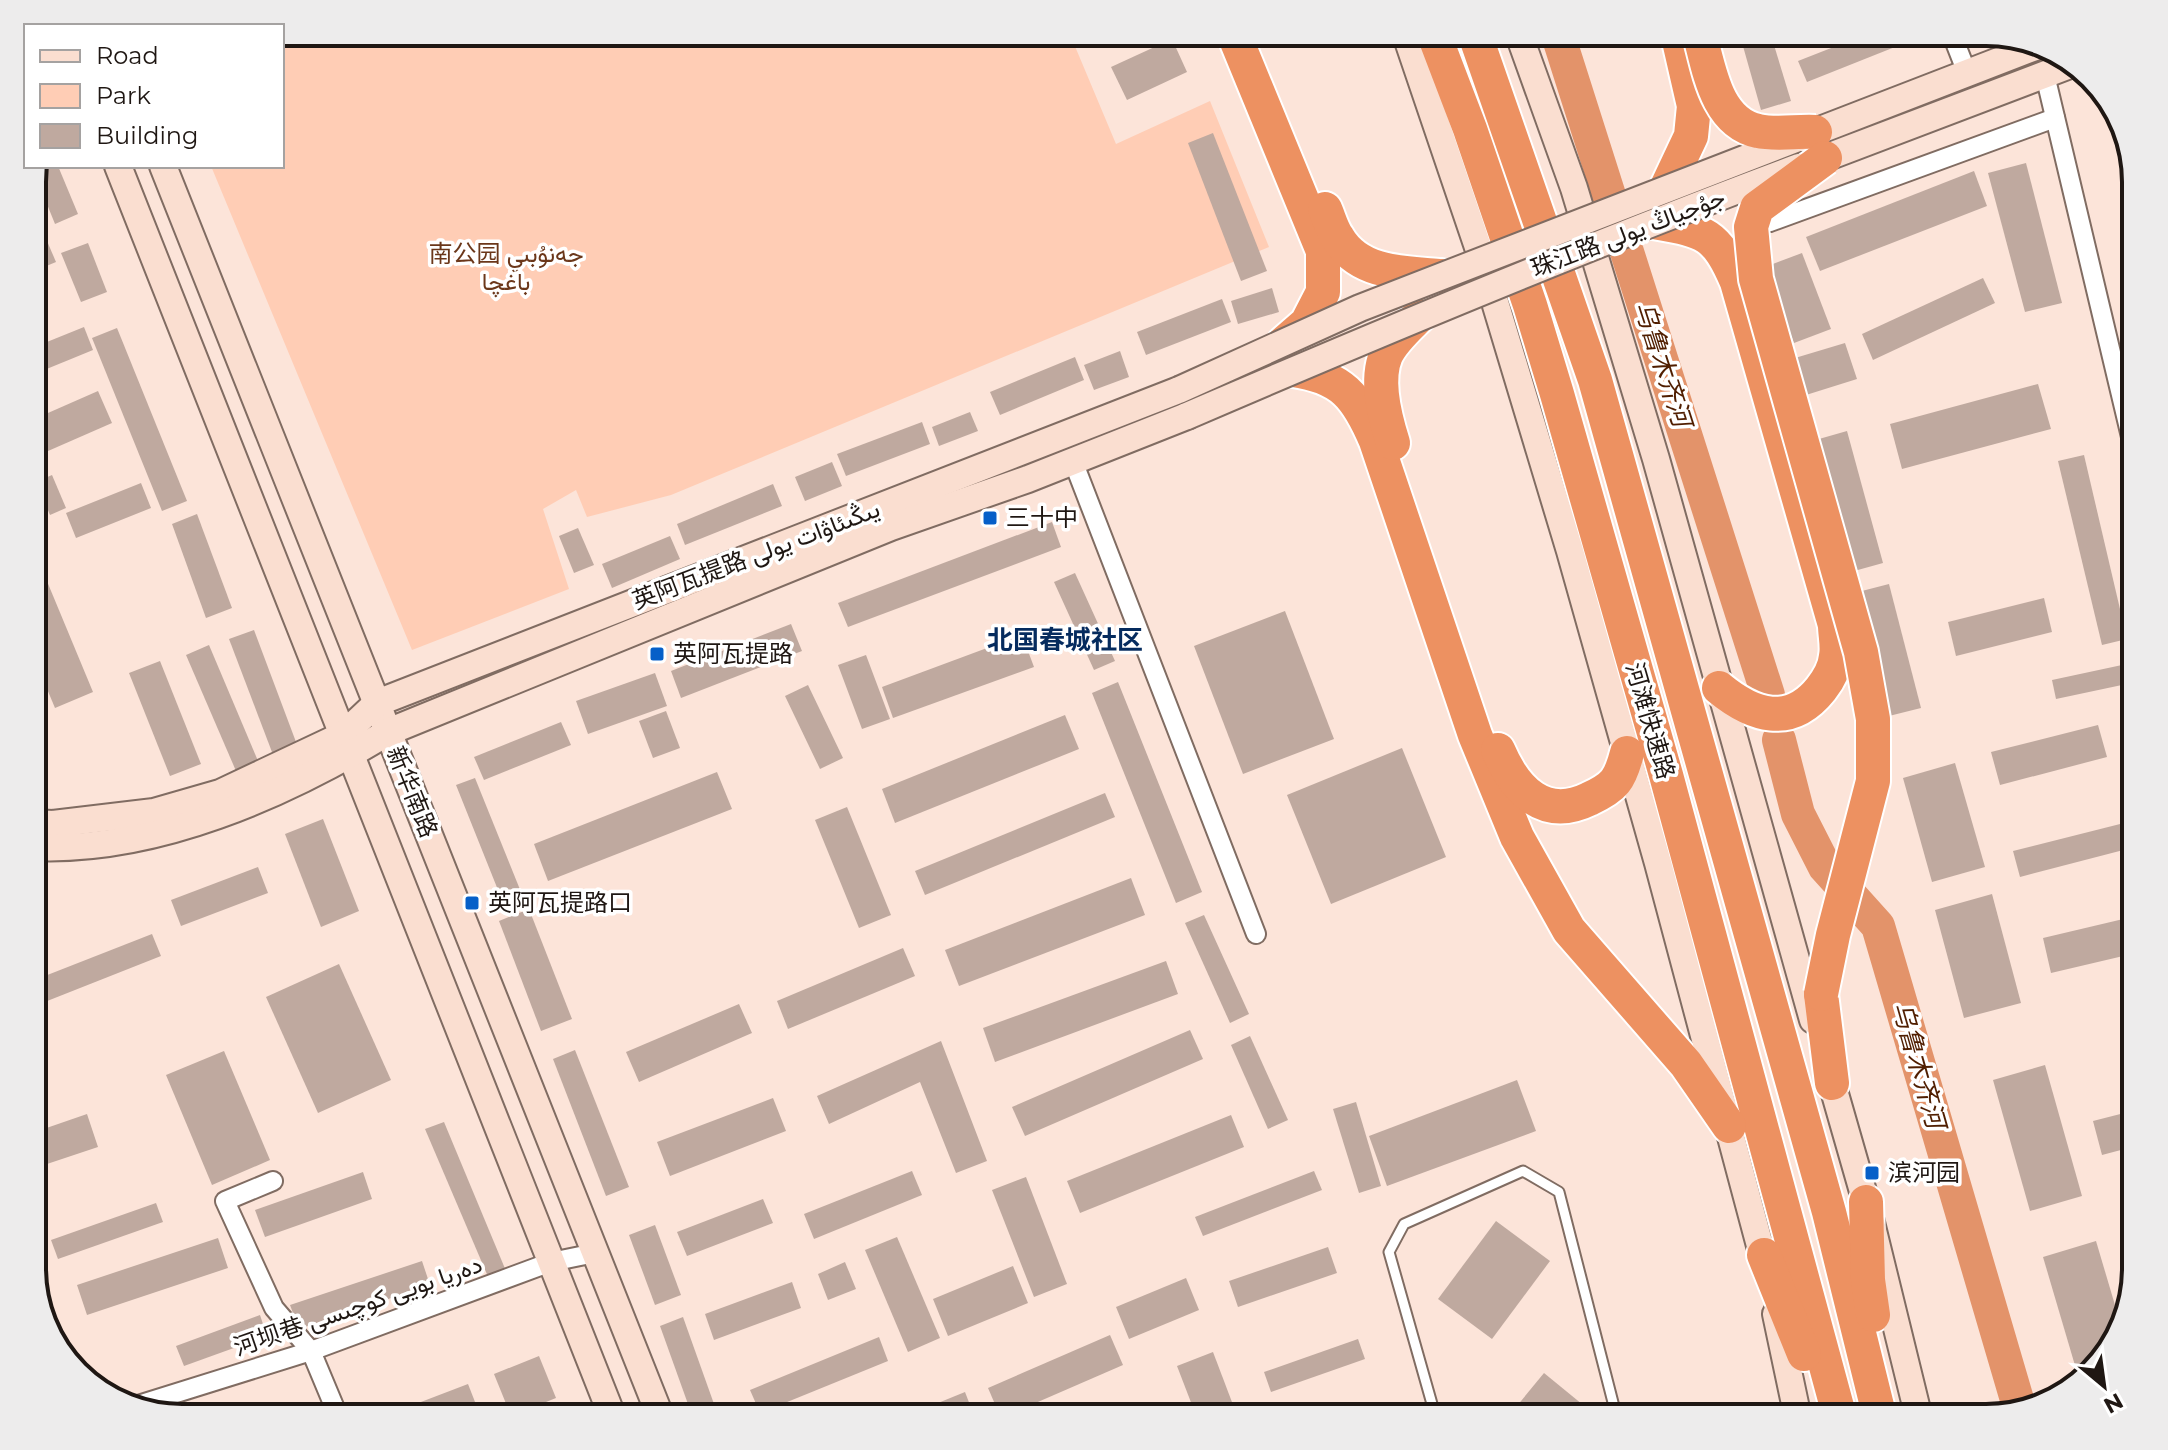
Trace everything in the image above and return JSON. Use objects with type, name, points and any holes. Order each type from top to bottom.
[{"type":"highway","points":[[1246,46],[1323,251],[1323,292],[1288,357],[1338,384],[1366,417],[1482,733],[1516,783],[1531,797],[1560,808],[1579,804],[1607,790],[1621,776],[1627,753]]},
{"type":"highway","points":[[1247,46],[1338,240],[1363,264],[1398,273],[1441,276]]},
{"type":"highway","name":"河滩快速路","points":[[1438,46],[1470,129],[1557,394],[1666,775],[1836,1404]]},
{"type":"highway","name":"河滩快速路","points":[[1479,46],[1595,380],[1829,1212],[1877,1404]]},
{"type":"highway","points":[[1666,189],[1691,136],[1694,106],[1680,46]]},
{"type":"highway","points":[[1703,46],[1715,91],[1732,118],[1757,131],[1820,145]]},
{"type":"highway","points":[[1820,145],[1757,208],[1751,227],[1756,279],[1861,652],[1873,719],[1873,781],[1821,994],[1832,1083]]},
{"type":"highway","points":[[1653,222],[1690,228],[1715,240],[1726,255],[1737,282],[1835,625],[1837,654],[1833,670],[1812,701],[1785,715],[1749,709],[1719,688]]},
{"type":"highway","points":[[1419,316],[1397,339],[1386,357],[1382,384],[1385,419],[1517,837],[1569,930],[1686,1064],[1729,1126]]},
{"type":"highway","points":[[1866,1202],[1868,1280],[1885,1404]]},
{"type":"highway","points":[[1764,1255],[1824,1404]]},
{"type":"street","points":[[1410,46],[1482,259],[1627,753],[1764,1255],[1795,1404]]},
{"type":"street","points":[[1523,46],[1583,218],[1656,459],[1866,1202],[1916,1404]]},
{"type":"street","points":[[1717,46],[1770,222],[2055,118]]},
{"type":"street","points":[[1956,46],[1967,73]]},
{"type":"street","name":"珠江路 جۇجياڭ يولى","points":[[1179,390],[1419,316],[1653,222],[1967,73],[2023,52]]},
{"type":"street","name":"珠江路 جۇجياڭ يولى","points":[[1187,416],[1288,357],[1360,308],[1666,189],[1820,145],[2061,69]]},
{"type":"street","points":[[2045,75],[2122,399]]},
{"type":"street","name":"新华南路","points":[[119,168],[607,1404]]},
{"type":"street","name":"新华南路","points":[[164,168],[655,1404]]},
{"type":"street","name":"英阿瓦提路 يىڭىئاۋات يولى","points":[[347,745],[377,703],[1179,390]]},
{"type":"street","name":"英阿瓦提路 يىڭىئاۋات يولى","points":[[347,745],[388,732],[891,527],[1187,416]]},
{"type":"street","points":[[1073,461],[1256,934]]},
{"type":"street","points":[[46,824],[154,812],[220,793],[347,745]]},
{"type":"street","points":[[46,847],[65,848],[159,835],[266,795],[347,745]]},
{"type":"street","points":[[273,1181],[225,1201],[274,1308],[311,1351],[333,1404]]},
{"type":"street","name":"河坝巷 دەريا بويى كوچىسى","points":[[159,1402],[311,1351],[551,1262],[595,1253]]},
{"type":"lane","points":[[1432,1404],[1389,1252],[1404,1224],[1523,1171],[1559,1192],[1613,1404]]},
{"type":"green space","name":"南公园 جەنۇبىي باغچا","points":[[284,46],[1075,46],[1116,144],[1210,101],[1269,247],[671,495],[587,517],[576,490],[543,509],[569,589],[412,650],[212,168],[284,168]]},
{"type":"building","points":[[1157,46],[1175,46],[1187,72],[1127,100],[1111,67]]},
{"type":"building","points":[[1743,46],[1774,46],[1791,101],[1761,110]]},
{"type":"building","points":[[1836,46],[1897,46],[1807,82],[1798,61]]},
{"type":"building","points":[[1213,133],[1267,271],[1241,281],[1188,143]]},
{"type":"building","points":[[2026,163],[2062,303],[2025,312],[1988,173]]},
{"type":"building","points":[[47,168],[59,168],[78,214],[55,224],[46,202]]},
{"type":"building","points":[[1974,171],[1987,206],[1820,271],[1806,237]]},
{"type":"building","points":[[46,241],[56,262],[46,266]]},
{"type":"building","points":[[88,243],[107,292],[81,302],[61,253]]},
{"type":"building","points":[[1802,253],[1831,329],[1794,343],[1765,267]]},
{"type":"building","points":[[1983,278],[1995,303],[1873,360],[1862,334]]},
{"type":"building","points":[[1272,288],[1279,312],[1238,324],[1231,301]]},
{"type":"building","points":[[1222,299],[1231,322],[1146,355],[1137,332]]},
{"type":"building","points":[[84,327],[93,350],[46,369],[46,342]]},
{"type":"building","points":[[117,328],[187,501],[162,511],[92,338]]},
{"type":"building","points":[[1845,343],[1857,379],[1806,395],[1795,358]]},
{"type":"building","points":[[1120,351],[1129,377],[1094,390],[1084,365]]},
{"type":"building","points":[[1075,357],[1084,380],[1000,415],[990,392]]},
{"type":"building","points":[[2038,384],[2051,429],[1902,469],[1890,424]]},
{"type":"building","points":[[98,391],[112,423],[46,452],[46,414]]},
{"type":"building","points":[[970,412],[978,431],[939,446],[932,427]]},
{"type":"building","points":[[922,422],[930,444],[846,476],[837,454]]},
{"type":"building","points":[[1847,431],[1883,563],[1847,573],[1812,441]]},
{"type":"building","points":[[2084,455],[2122,618],[2122,640],[2102,645],[2058,461]]},
{"type":"building","points":[[832,462],[842,486],[805,501],[795,477]]},
{"type":"building","points":[[52,475],[66,508],[50,515],[46,506],[46,478]]},
{"type":"building","points":[[141,483],[151,508],[76,538],[66,513]]},
{"type":"building","points":[[773,484],[782,506],[685,545],[677,524]]},
{"type":"building","points":[[197,514],[232,608],[206,618],[172,524]]},
{"type":"building","points":[[1052,522],[1061,547],[848,627],[838,603]]},
{"type":"building","points":[[578,528],[594,565],[574,573],[559,536]]},
{"type":"building","points":[[670,536],[680,559],[612,588],[602,564]]},
{"type":"building","points":[[1075,573],[1115,661],[1094,670],[1054,582]]},
{"type":"building","points":[[46,579],[93,692],[55,708],[46,686]]},
{"type":"building","points":[[1889,584],[1921,708],[1889,716],[1858,592]]},
{"type":"building","points":[[2044,598],[2052,632],[1956,656],[1948,622]]},
{"type":"building","points":[[1285,611],[1334,739],[1243,774],[1194,646]]},
{"type":"building","points":[[791,624],[802,651],[681,698],[671,671]]},
{"type":"building","points":[[254,630],[299,750],[275,760],[229,639]]},
{"type":"building","points":[[1022,635],[1034,667],[893,718],[882,687]]},
{"type":"building","points":[[209,645],[258,761],[236,771],[186,655]]},
{"type":"building","points":[[866,655],[890,719],[862,729],[838,665]]},
{"type":"building","points":[[160,661],[201,764],[170,776],[129,673]]},
{"type":"building","points":[[2122,665],[2122,685],[2056,699],[2052,680]]},
{"type":"building","points":[[655,673],[667,706],[588,734],[576,701]]},
{"type":"building","points":[[1118,682],[1202,892],[1176,903],[1092,693]]},
{"type":"building","points":[[808,685],[843,758],[820,769],[785,696]]},
{"type":"building","points":[[666,711],[680,748],[653,758],[639,721]]},
{"type":"building","points":[[1065,715],[1079,749],[895,823],[882,789]]},
{"type":"building","points":[[561,722],[571,745],[484,780],[474,757]]},
{"type":"building","points":[[2098,725],[2107,757],[2000,785],[1991,752]]},
{"type":"building","points":[[1402,748],[1446,857],[1331,904],[1287,795]]},
{"type":"building","points":[[1955,763],[1985,867],[1932,882],[1903,778]]},
{"type":"building","points":[[717,772],[732,809],[548,881],[534,844]]},
{"type":"building","points":[[475,778],[525,902],[506,910],[456,785]]},
{"type":"building","points":[[1105,793],[1115,817],[925,895],[915,871]]},
{"type":"building","points":[[847,807],[891,915],[859,928],[815,820]]},
{"type":"building","points":[[323,819],[359,911],[321,927],[285,834]]},
{"type":"building","points":[[2122,824],[2122,850],[2020,877],[2013,851]]},
{"type":"building","points":[[258,867],[268,893],[181,926],[171,900]]},
{"type":"building","points":[[1131,878],[1145,915],[959,986],[945,950]]},
{"type":"building","points":[[1992,894],[2021,1003],[1964,1018],[1935,910]]},
{"type":"building","points":[[529,909],[572,1019],[541,1031],[499,921]]},
{"type":"building","points":[[1204,915],[1249,1014],[1230,1023],[1185,923]]},
{"type":"building","points":[[2122,919],[2122,956],[2051,973],[2043,938]]},
{"type":"building","points":[[152,934],[161,956],[46,1001],[46,976]]},
{"type":"building","points":[[903,948],[915,976],[788,1029],[777,1001]]},
{"type":"building","points":[[1166,961],[1178,994],[995,1062],[983,1028]]},
{"type":"building","points":[[339,964],[391,1080],[318,1113],[266,997]]},
{"type":"building","points":[[739,1004],[752,1033],[639,1082],[626,1052]]},
{"type":"building","points":[[1190,1030],[1203,1059],[1025,1136],[1012,1107]]},
{"type":"building","points":[[1250,1036],[1288,1120],[1268,1129],[1231,1045]]},
{"type":"building","points":[[941,1041],[987,1161],[956,1173],[920,1082],[829,1124],[817,1096]]},
{"type":"building","points":[[575,1050],[629,1187],[606,1196],[553,1059]]},
{"type":"building","points":[[224,1051],[270,1160],[212,1185],[166,1075]]},
{"type":"building","points":[[2045,1065],[2082,1196],[2030,1211],[1993,1080]]},
{"type":"building","points":[[1517,1080],[1536,1131],[1387,1186],[1369,1136]]},
{"type":"building","points":[[773,1098],[786,1131],[670,1176],[657,1142]]},
{"type":"building","points":[[1356,1102],[1381,1186],[1359,1193],[1333,1109]]},
{"type":"building","points":[[87,1114],[98,1147],[46,1164],[46,1128]]},
{"type":"building","points":[[2122,1114],[2122,1150],[2102,1155],[2093,1121]]},
{"type":"building","points":[[1231,1115],[1244,1147],[1080,1213],[1067,1181]]},
{"type":"building","points":[[444,1122],[506,1271],[489,1279],[425,1129]]},
{"type":"building","points":[[912,1171],[922,1195],[814,1239],[804,1214]]},
{"type":"building","points":[[1314,1171],[1322,1190],[1203,1236],[1195,1217]]},
{"type":"building","points":[[363,1172],[372,1199],[265,1237],[255,1210]]},
{"type":"building","points":[[1026,1177],[1067,1284],[1034,1297],[992,1190]]},
{"type":"building","points":[[763,1199],[773,1223],[687,1256],[677,1232]]},
{"type":"building","points":[[156,1203],[163,1222],[58,1259],[51,1240]]},
{"type":"building","points":[[1496,1221],[1550,1261],[1492,1339],[1438,1299]]},
{"type":"building","points":[[655,1225],[681,1295],[655,1305],[629,1235]]},
{"type":"building","points":[[897,1237],[940,1338],[908,1352],[865,1250]]},
{"type":"building","points":[[218,1238],[228,1268],[87,1315],[77,1285]]},
{"type":"building","points":[[2096,1241],[2116,1307],[2097,1346],[2069,1346],[2043,1257]]},
{"type":"building","points":[[1328,1247],[1337,1273],[1238,1307],[1229,1281]]},
{"type":"building","points":[[422,1261],[430,1285],[299,1329],[290,1305]]},
{"type":"building","points":[[845,1262],[856,1289],[828,1300],[818,1274]]},
{"type":"building","points":[[1013,1266],[1028,1303],[948,1336],[933,1299]]},
{"type":"building","points":[[1186,1278],[1199,1310],[1129,1339],[1116,1307]]},
{"type":"building","points":[[792,1282],[801,1308],[714,1340],[705,1314]]},
{"type":"building","points":[[260,1315],[267,1336],[184,1366],[176,1346]]},
{"type":"building","points":[[683,1317],[714,1404],[688,1404],[660,1326]]},
{"type":"building","points":[[1110,1335],[1123,1365],[1033,1404],[995,1404],[988,1388]]},
{"type":"building","points":[[879,1337],[888,1361],[782,1404],[756,1404],[750,1390]]},
{"type":"building","points":[[1358,1339],[1365,1359],[1271,1392],[1264,1372]]},
{"type":"building","points":[[1213,1352],[1233,1404],[1192,1404],[1177,1366]]},
{"type":"building","points":[[539,1356],[556,1398],[541,1404],[506,1404],[494,1374]]},
{"type":"building","points":[[1544,1373],[1582,1404],[1519,1404]]},
{"type":"building","points":[[468,1384],[476,1404],[416,1404]]},
{"type":"building","points":[[965,1392],[970,1404],[935,1404]]},
{"type":"waterway","name":"乌鲁木齐河","points":[[1561,46],[1768,695]]},
{"type":"waterway","name":"乌鲁木齐河","points":[[1779,740],[1798,814],[1825,867],[1878,926],[2017,1400]]},
{"type":"place","name":"三十中","points":[[990,518]]},
{"type":"place","name":"英阿瓦提路","points":[[657,654]]},
{"type":"place","name":"英阿瓦提路口","points":[[472,903]]},
{"type":"place","name":"滨河园","points":[[1872,1173]]},
{"type":"district","name":"北国春城社区","points":[[1065,640]]}]
